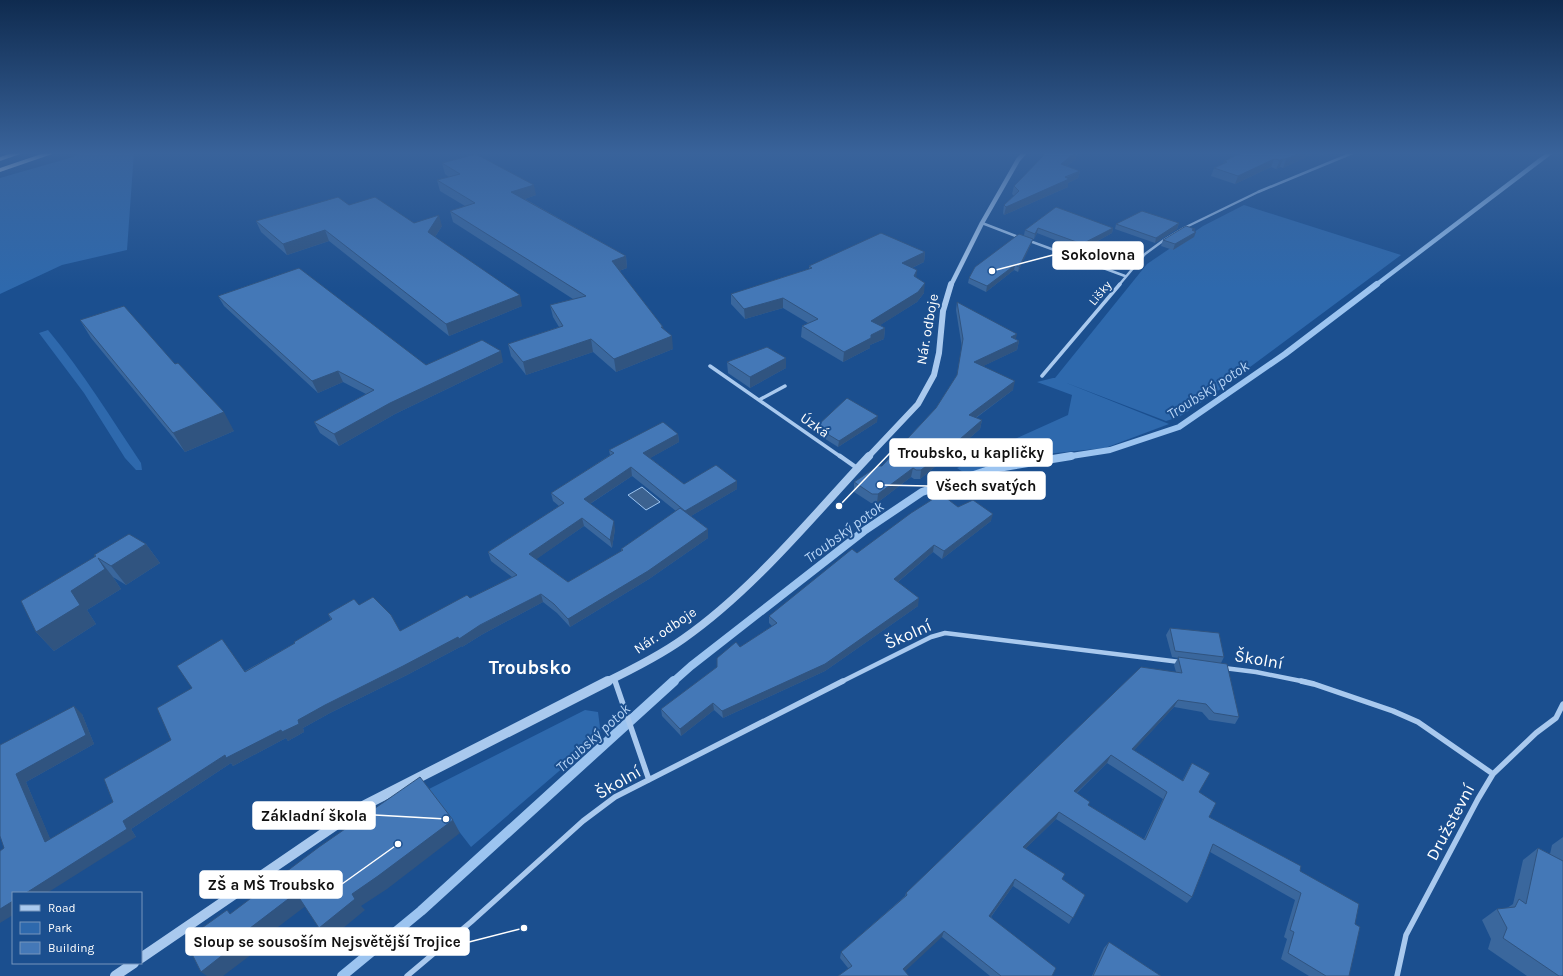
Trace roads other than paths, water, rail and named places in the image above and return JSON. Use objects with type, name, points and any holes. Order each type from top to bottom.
[{"type":"street","name":"Nár. odboje","points":[[142,957],[365,805],[645,663],[683,638],[721,609],[768,564],[918,404],[934,375],[939,353],[943,311],[952,282],[997,198]]},
{"type":"street","name":"Lišky","points":[[1042,376],[1125,276],[1155,245],[1180,229],[1247,198]]},
{"type":"street","points":[[982,223],[1125,276]]},
{"type":"street","name":"Úzká","points":[[710,366],[857,468]]},
{"type":"street","points":[[759,400],[785,386]]},
{"type":"street","name":"Školní","points":[[407,976],[471,922],[583,821],[615,797],[917,643],[945,633],[973,635],[1186,663]]},
{"type":"street","name":"Školní","points":[[1217,667],[1256,672],[1314,684],[1393,711],[1418,722],[1448,741],[1493,774]]},
{"type":"street","points":[[614,679],[648,780]]},
{"type":"street","name":"Družstevní","points":[[1397,976],[1406,935],[1478,799],[1493,774],[1536,733],[1554,720],[1563,704]]},
{"type":"street","points":[[115,976],[133,964]]},
{"type":"waterway","name":"Troubský potok","points":[[1376,285],[1491,198]]},
{"type":"waterway","name":"Troubský potok","points":[[1065,457],[1110,450],[1179,427],[1285,354],[1377,284]]},
{"type":"waterway","name":"Troubský potok","points":[[673,682],[691,666],[864,531],[922,492],[992,469],[1071,456]]},
{"type":"waterway","name":"Troubský potok","points":[[342,976],[421,911],[674,681]]},
{"type":"place","name":"Sokolovna","points":[[992,271]]},
{"type":"place","name":"Všech svatých","points":[[880,485]]},
{"type":"place","name":"Troubsko, u kapličky","points":[[839,506]]},
{"type":"place","name":"Základní škola","points":[[446,819]]},
{"type":"place","name":"ZŠ a MŠ Troubsko","points":[[398,844]]},
{"type":"place","name":"Sloup se sousoším Nejsvětější Trojice","points":[[524,928]]},
{"type":"district","name":"Troubsko","points":[[530,667]]}]
